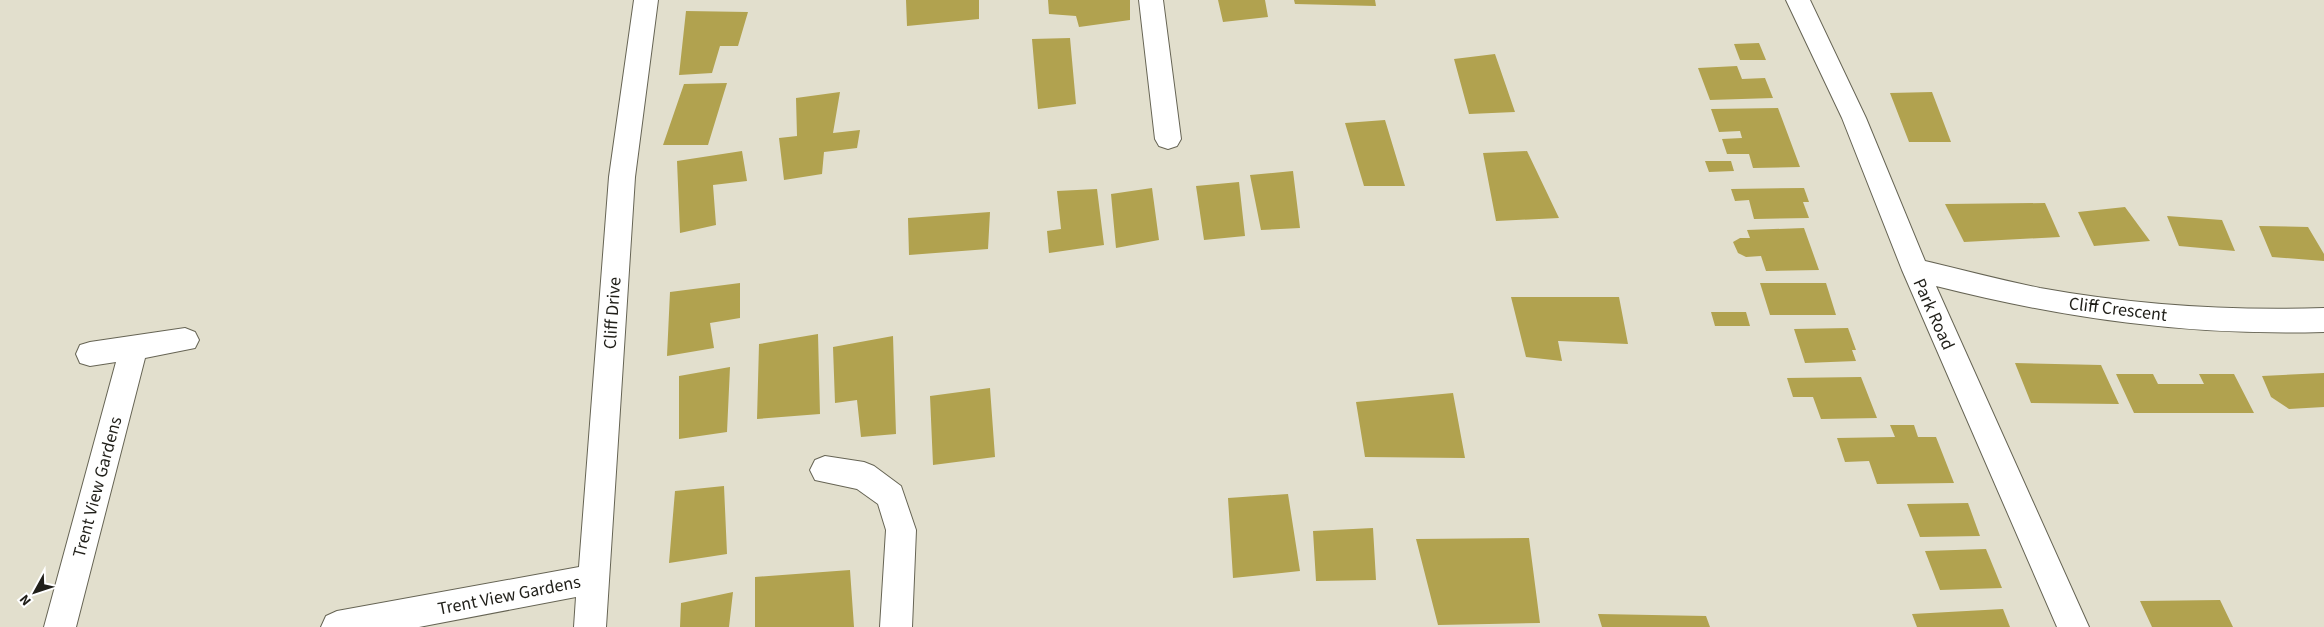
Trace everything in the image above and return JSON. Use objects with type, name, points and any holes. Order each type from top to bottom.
[{"type":"street","name":"Cliff Drive","points":[[590,627],[622,178],[646,0]]},
{"type":"street","points":[[1151,0],[1168,139]]},
{"type":"street","name":"Park Road","points":[[1798,0],[1854,118],[1915,270],[2073,627]]},
{"type":"street","name":"Cliff Crescent","points":[[1915,270],[2056,302],[2144,313],[2272,322],[2324,320]]},
{"type":"street","points":[[90,354],[185,340]]},
{"type":"street","name":"Trent View Gardens","points":[[60,627],[134,348]]},
{"type":"street","points":[[824,470],[864,476],[890,496],[901,530],[896,627]]},
{"type":"street","name":"Trent View Gardens","points":[[336,627],[594,579]]},
{"type":"building","points":[[906,0],[979,0],[979,19],[907,26]]},
{"type":"building","points":[[1048,0],[1130,0],[1130,20],[1079,27],[1076,16],[1049,14]]},
{"type":"building","points":[[1218,0],[1265,0],[1268,17],[1223,22]]},
{"type":"building","points":[[1294,0],[1375,0],[1376,6],[1295,4]]},
{"type":"building","points":[[686,11],[748,12],[738,46],[720,46],[712,73],[679,75]]},
{"type":"building","points":[[1070,38],[1076,104],[1038,109],[1032,39]]},
{"type":"building","points":[[1759,43],[1766,60],[1740,60],[1734,44]]},
{"type":"building","points":[[1495,54],[1515,112],[1469,114],[1454,59]]},
{"type":"building","points":[[1737,66],[1742,79],[1765,78],[1773,98],[1710,100],[1698,68]]},
{"type":"building","points":[[727,83],[708,145],[663,145],[684,84]]},
{"type":"building","points":[[840,92],[833,133],[860,130],[857,148],[824,152],[822,174],[784,180],[779,138],[797,136],[796,98]]},
{"type":"building","points":[[1932,92],[1951,142],[1909,142],[1890,93]]},
{"type":"building","points":[[1778,108],[1800,167],[1753,168],[1749,154],[1727,154],[1722,139],[1742,138],[1740,131],[1719,132],[1711,109]]},
{"type":"building","points":[[1385,120],[1405,186],[1364,186],[1345,123]]},
{"type":"building","points":[[742,151],[747,181],[713,185],[716,225],[680,233],[677,161]]},
{"type":"building","points":[[1527,151],[1559,218],[1496,221],[1483,153]]},
{"type":"building","points":[[1705,161],[1731,161],[1734,171],[1709,172]]},
{"type":"building","points":[[1293,171],[1300,228],[1261,230],[1250,175]]},
{"type":"building","points":[[1239,182],[1245,236],[1204,240],[1196,186]]},
{"type":"building","points":[[1152,188],[1159,240],[1116,248],[1111,194]]},
{"type":"building","points":[[1804,188],[1809,202],[1803,202],[1809,218],[1754,219],[1749,200],[1735,201],[1731,189]]},
{"type":"building","points":[[1097,189],[1104,245],[1049,253],[1047,231],[1061,229],[1057,191]]},
{"type":"building","points":[[2045,203],[2060,237],[1964,242],[1945,204]]},
{"type":"building","points":[[2125,207],[2150,241],[2094,246],[2078,212]]},
{"type":"building","points":[[990,212],[988,249],[909,255],[908,218]]},
{"type":"building","points":[[2167,216],[2222,220],[2235,251],[2179,246]]},
{"type":"building","points":[[2259,226],[2308,227],[2324,254],[2324,261],[2272,257]]},
{"type":"building","points":[[1804,228],[1819,270],[1766,271],[1761,256],[1746,257],[1738,253],[1733,242],[1740,238],[1750,238],[1747,230]]},
{"type":"building","points":[[740,283],[740,318],[710,323],[714,348],[667,356],[670,292]]},
{"type":"building","points":[[1760,283],[1826,283],[1836,315],[1770,315]]},
{"type":"building","points":[[1511,297],[1619,297],[1628,344],[1558,341],[1562,361],[1526,357]]},
{"type":"building","points":[[1711,312],[1746,312],[1750,326],[1715,326]]},
{"type":"building","points":[[1848,328],[1856,350],[1852,350],[1856,361],[1805,363],[1794,329]]},
{"type":"building","points":[[818,334],[820,414],[757,419],[759,344]]},
{"type":"building","points":[[893,336],[896,434],[861,437],[857,400],[835,403],[833,347]]},
{"type":"building","points":[[2015,363],[2101,365],[2119,404],[2031,403]]},
{"type":"building","points":[[730,367],[727,432],[679,439],[679,376]]},
{"type":"building","points":[[2324,373],[2324,407],[2289,409],[2271,397],[2262,376]]},
{"type":"building","points":[[2116,374],[2153,374],[2158,384],[2204,384],[2199,374],[2234,374],[2254,413],[2134,413]]},
{"type":"building","points":[[1861,377],[1877,418],[1821,419],[1813,397],[1793,397],[1787,378]]},
{"type":"building","points":[[990,388],[995,457],[933,465],[930,396]]},
{"type":"building","points":[[1453,393],[1465,458],[1365,457],[1356,402]]},
{"type":"building","points":[[1890,425],[1914,425],[1918,437],[1936,437],[1954,483],[1877,484],[1869,461],[1845,462],[1837,438],[1895,437]]},
{"type":"building","points":[[724,486],[727,554],[669,563],[675,491]]},
{"type":"building","points":[[1288,494],[1300,571],[1233,578],[1228,498]]},
{"type":"building","points":[[1968,503],[1980,536],[1920,537],[1907,504]]},
{"type":"building","points":[[1373,528],[1376,580],[1316,581],[1313,531]]},
{"type":"building","points":[[1529,538],[1540,623],[1438,625],[1416,539]]},
{"type":"building","points":[[1986,549],[2002,588],[1940,590],[1925,551]]},
{"type":"building","points":[[850,570],[854,627],[755,627],[755,577]]},
{"type":"building","points":[[733,592],[729,627],[680,627],[681,603]]},
{"type":"building","points":[[2220,600],[2233,627],[2152,627],[2140,601]]},
{"type":"building","points":[[2003,609],[2010,627],[1917,627],[1912,614]]},
{"type":"building","points":[[1598,614],[1706,616],[1710,627],[1602,627]]}]
